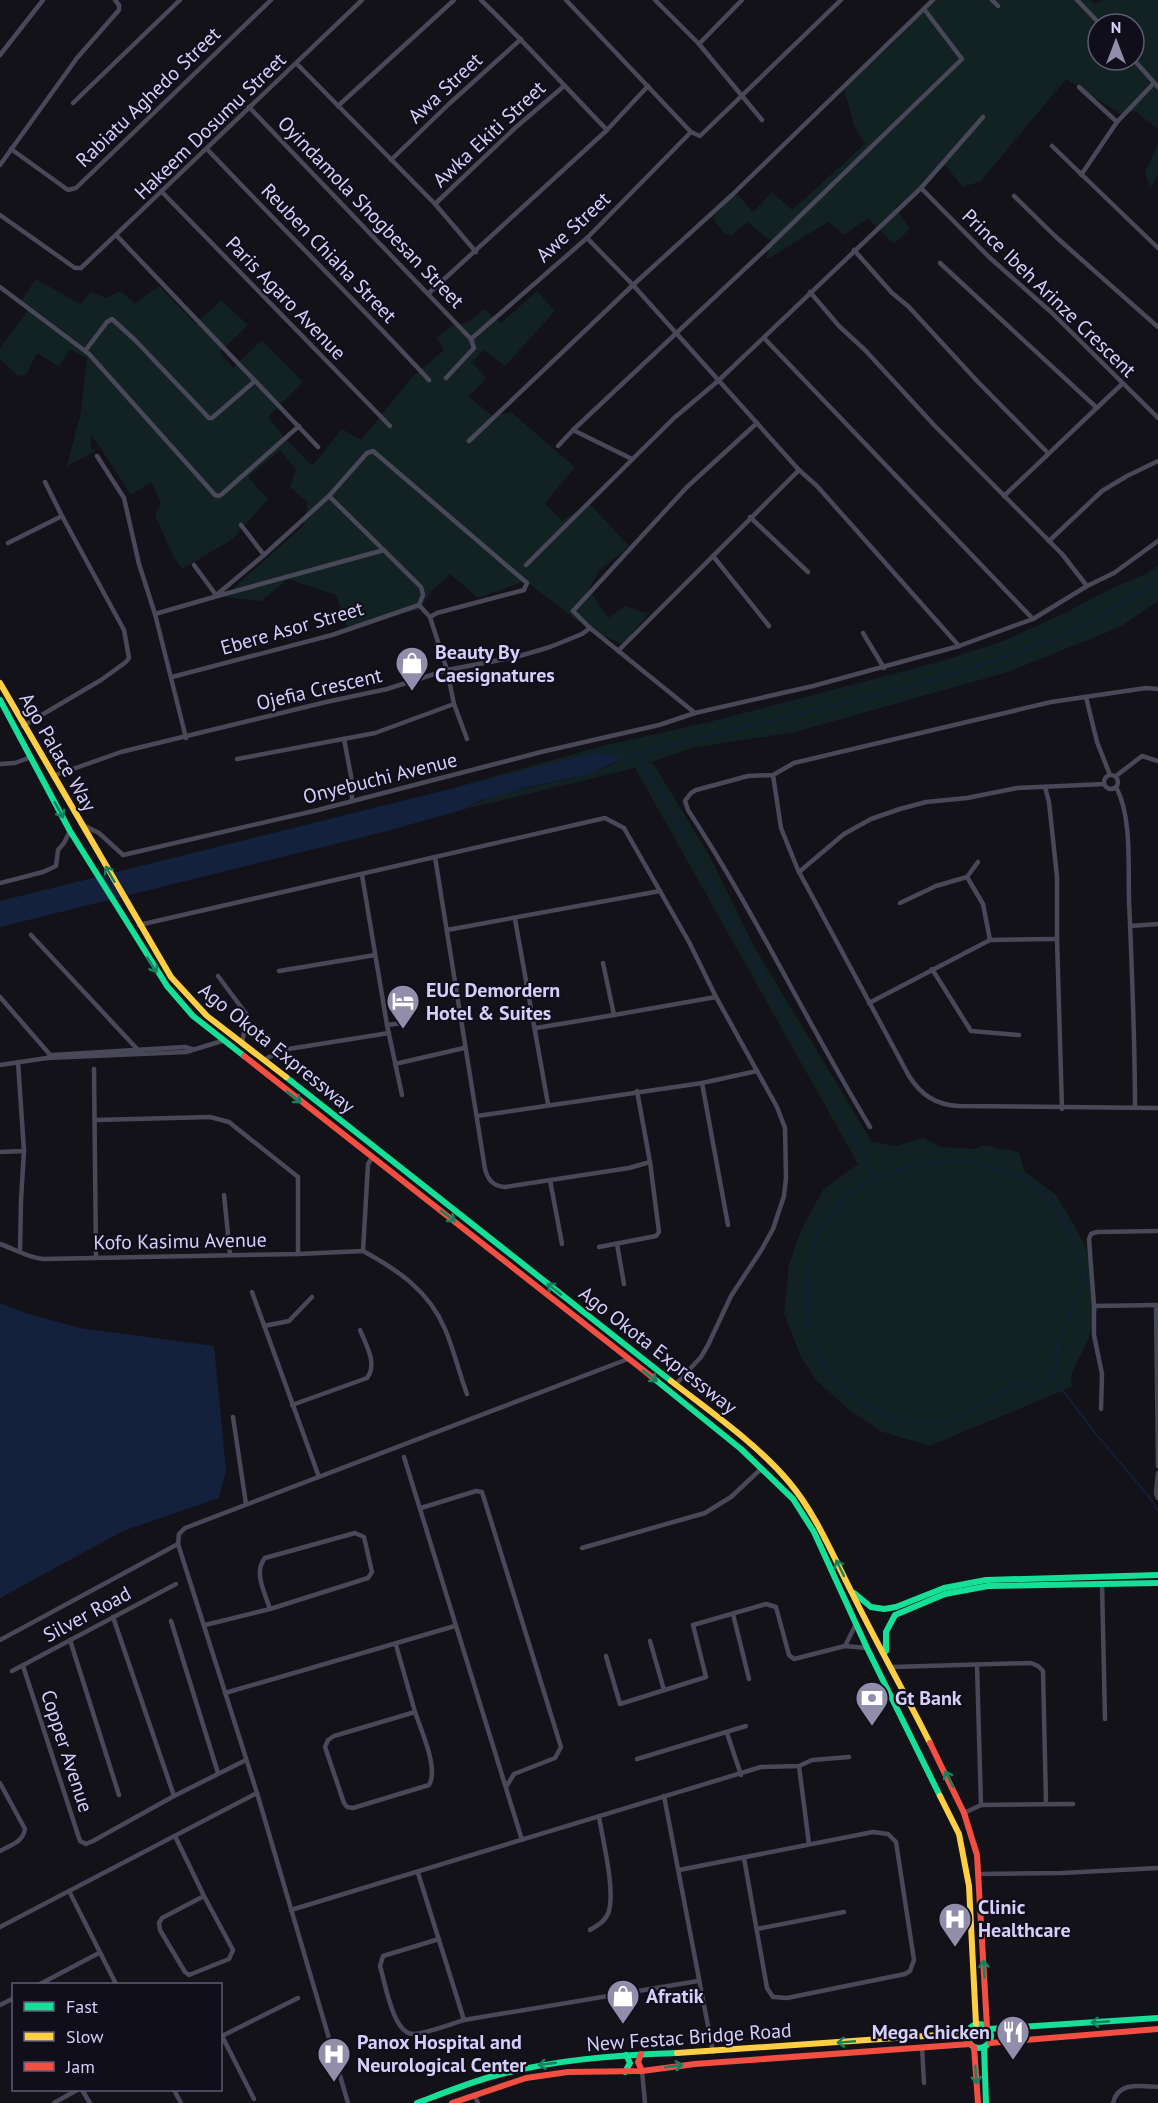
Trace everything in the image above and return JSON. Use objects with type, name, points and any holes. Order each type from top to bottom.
[{"type":"main road","name":"Ago Palace Way","points":[[0,683],[88,837]]},
{"type":"main road","name":"Ago Palace Way","points":[[0,700],[77,842]]},
{"type":"main road","name":"Ago Okota Expressway","points":[[88,837],[170,977],[218,1026],[765,1456],[790,1483],[810,1511],[891,1665],[964,1813],[975,1849],[978,1874],[988,2028]]},
{"type":"main road","name":"Ago Okota Expressway","points":[[77,842],[160,977],[193,1016],[628,1359],[762,1468],[793,1500],[814,1532],[867,1648],[959,1834],[969,1886],[976,2024]]},
{"type":"main road","points":[[140,945],[147,939]]},
{"type":"main road","points":[[851,1591],[871,1607],[884,1609],[896,1607],[944,1588],[986,1580],[1158,1575]]},
{"type":"main road","points":[[891,1665],[885,1649],[885,1640],[891,1620],[901,1611],[932,1599],[958,1591],[988,1586],[1158,1582]]},
{"type":"main road","points":[[978,2103],[972,2045],[968,2033],[969,2029],[976,2024],[988,2028],[1158,2018]]},
{"type":"main road","points":[[986,2103],[987,2045],[992,2038],[988,2028]]},
{"type":"main road","points":[[972,2045],[1158,2029]]},
{"type":"main road","name":"New Festac Bridge Road","points":[[417,2103],[517,2069],[626,2055],[713,2052],[968,2033]]},
{"type":"main road","name":"New Festac Bridge Road","points":[[452,2103],[471,2098],[486,2090],[536,2076],[568,2072],[642,2071],[695,2064],[972,2045]]},
{"type":"main road","points":[[641,2054],[638,2065],[642,2071]]},
{"type":"main road","points":[[625,2072],[630,2063],[626,2055]]},
{"type":"street","points":[[0,55],[43,0]]},
{"type":"street","points":[[0,165],[50,99],[77,58],[119,10],[119,5],[115,0]]},
{"type":"street","points":[[74,103],[180,0]]},
{"type":"street","name":"Rabiatu Aghedo Street","points":[[11,149],[68,190],[72,190],[271,0]]},
{"type":"street","name":"Hakeem Dosumu Street","points":[[0,215],[75,268],[81,268],[362,0]]},
{"type":"street","points":[[338,106],[454,0]]},
{"type":"street","points":[[481,0],[607,129]]},
{"type":"street","points":[[566,0],[691,132],[700,136],[841,0]]},
{"type":"street","points":[[655,0],[699,44],[762,120]]},
{"type":"street","points":[[699,44],[742,0]]},
{"type":"street","points":[[469,441],[633,285],[732,195],[933,0]]},
{"type":"street","points":[[992,0],[998,6]]},
{"type":"street","points":[[1077,0],[1088,12]]},
{"type":"street","points":[[558,446],[962,59],[924,9]]},
{"type":"street","name":"Awa Street","points":[[392,160],[450,103],[521,39]]},
{"type":"street","points":[[297,64],[435,204],[476,252]]},
{"type":"street","points":[[1081,175],[1117,122],[1156,85],[1145,72]]},
{"type":"street","name":"Awka Ekiti Street","points":[[435,204],[515,128],[564,86]]},
{"type":"street","points":[[429,293],[607,129],[648,86]]},
{"type":"street","points":[[1079,87],[1117,122]]},
{"type":"street","name":"Oyindamola Shogbesan Street","points":[[249,107],[471,339]]},
{"type":"street","points":[[526,565],[674,418],[718,381],[921,188],[983,117]]},
{"type":"street","name":"Awe Street","points":[[471,339],[587,238],[691,132]]},
{"type":"street","points":[[1052,146],[1158,248]]},
{"type":"street","name":"Reuben Chiaha Street","points":[[207,149],[275,221],[352,297],[429,380]]},
{"type":"street","name":"Prince Ibeh Arinze Crescent","points":[[921,188],[989,257],[1051,312],[1158,418]]},
{"type":"street","name":"Paris Agaro Avenue","points":[[161,191],[390,426]]},
{"type":"street","points":[[1014,196],[1056,237],[1158,327]]},
{"type":"street","points":[[117,236],[318,447]]},
{"type":"street","points":[[587,238],[633,285],[799,470],[817,486],[959,646]]},
{"type":"street","points":[[854,250],[892,293],[908,306],[1048,453]]},
{"type":"street","points":[[940,263],[1097,408]]},
{"type":"street","points":[[0,287],[85,351],[215,495],[222,494],[299,426]]},
{"type":"street","points":[[810,292],[839,326],[865,350],[934,425],[1074,567],[1087,586]]},
{"type":"street","points":[[85,351],[107,322],[112,319],[209,418],[212,418],[255,381]]},
{"type":"street","points":[[764,338],[1033,619]]},
{"type":"street","points":[[446,378],[474,348],[471,339]]},
{"type":"street","points":[[1005,496],[1122,384]]},
{"type":"street","points":[[695,713],[588,630],[574,613],[574,609],[687,487],[757,423]]},
{"type":"street","points":[[573,430],[632,459]]},
{"type":"street","points":[[215,596],[329,496],[367,453],[373,452],[527,582],[524,590],[437,613],[430,617]]},
{"type":"street","points":[[97,456],[122,493],[139,564],[172,677],[186,738]]},
{"type":"street","points":[[1048,541],[1102,491],[1158,461]]},
{"type":"street","points":[[618,651],[799,470]]},
{"type":"street","points":[[23,726],[101,680],[129,658],[124,630],[45,482]]},
{"type":"street","points":[[329,496],[421,587],[423,595],[419,605],[430,617],[447,670],[454,704],[467,739]]},
{"type":"street","points":[[8,543],[62,516]]},
{"type":"street","points":[[750,517],[808,572]]},
{"type":"street","points":[[241,525],[264,555]]},
{"type":"street","name":"Onyebuchi Avenue","points":[[81,824],[99,833],[123,855],[352,801],[541,752],[658,725],[695,713],[884,668],[959,646],[1033,619],[1087,586],[1114,573],[1158,541]]},
{"type":"street","points":[[155,614],[384,550]]},
{"type":"street","points":[[713,556],[769,626]]},
{"type":"street","points":[[194,565],[215,596]]},
{"type":"street","name":"Ebere Asor Street","points":[[172,677],[332,635],[419,605]]},
{"type":"street","name":"Ojefia Crescent","points":[[53,776],[121,752],[387,689],[447,670],[516,657],[550,647],[588,630]]},
{"type":"street","points":[[863,633],[884,668]]},
{"type":"street","points":[[870,1127],[807,1018],[748,907],[685,801],[696,790],[748,776],[773,775],[794,763],[1051,702],[1146,688],[1158,689]]},
{"type":"street","points":[[1086,697],[1110,775]]},
{"type":"street","points":[[237,759],[344,740],[375,732],[454,704]]},
{"type":"street","points":[[344,740],[351,776],[352,801]]},
{"type":"street","points":[[1104,784],[1105,779],[1110,775],[1116,776],[1142,756],[1158,761]]},
{"type":"street","points":[[0,764],[15,763],[31,757]]},
{"type":"street","points":[[773,775],[781,828],[799,872],[913,1083],[932,1100],[949,1106],[1158,1108]]},
{"type":"street","points":[[1116,776],[1118,780],[1116,787],[1122,797],[1127,834],[1135,1108]]},
{"type":"street","points":[[799,872],[844,834],[887,813],[926,802],[967,798],[1017,788],[1104,784],[1109,789],[1116,787]]},
{"type":"street","points":[[1045,787],[1049,802],[1057,877],[1056,939],[1062,1108]]},
{"type":"street","points":[[139,925],[605,818],[624,828],[636,845],[689,942],[716,997],[777,1107],[784,1128],[786,1178],[784,1196],[773,1228],[731,1296],[701,1357],[675,1385]]},
{"type":"street","points":[[0,883],[43,872],[56,866],[58,850],[70,831]]},
{"type":"street","points":[[435,857],[464,1048],[487,1177],[497,1186],[506,1187],[629,1168],[650,1162]]},
{"type":"street","points":[[900,903],[936,886],[967,877],[978,862]]},
{"type":"street","points":[[362,875],[388,1033],[402,1095]]},
{"type":"street","points":[[967,877],[983,904],[990,940]]},
{"type":"street","points":[[447,930],[660,891]]},
{"type":"street","points":[[515,919],[548,1104]]},
{"type":"street","points":[[1130,926],[1158,924]]},
{"type":"street","points":[[31,935],[139,1052]]},
{"type":"street","points":[[869,1003],[990,940],[1056,939]]},
{"type":"street","points":[[279,971],[375,955]]},
{"type":"street","points":[[603,963],[614,1015]]},
{"type":"street","points":[[932,969],[970,1031],[1019,1035]]},
{"type":"street","points":[[218,976],[247,1015],[242,1044]]},
{"type":"street","points":[[0,997],[50,1058]]},
{"type":"street","points":[[536,1029],[716,997]]},
{"type":"street","points":[[387,1025],[402,1023],[411,1014]]},
{"type":"street","points":[[264,1060],[282,1050],[388,1033]]},
{"type":"street","points":[[0,1065],[50,1058],[185,1047],[192,1049],[222,1041]]},
{"type":"street","points":[[395,1064],[464,1048]]},
{"type":"street","points":[[18,1062],[24,1151],[21,1251]]},
{"type":"street","points":[[94,1069],[96,1258]]},
{"type":"street","points":[[477,1116],[702,1083],[757,1071]]},
{"type":"street","points":[[702,1083],[728,1226]]},
{"type":"street","points":[[599,1247],[656,1236],[659,1232],[650,1162],[637,1091]]},
{"type":"street","points":[[96,1120],[210,1117],[229,1122],[298,1177],[298,1254]]},
{"type":"street","points":[[0,1152],[24,1151]]},
{"type":"street","points":[[372,1158],[368,1164],[363,1251],[392,1266],[424,1294],[445,1328],[467,1394]]},
{"type":"street","points":[[550,1180],[562,1244]]},
{"type":"street","points":[[224,1195],[230,1254]]},
{"type":"street","points":[[1101,1409],[1102,1374],[1094,1335],[1091,1234],[1097,1232],[1158,1232]]},
{"type":"street","name":"Kofo Kasimu Avenue","points":[[0,1244],[21,1251],[31,1258],[363,1251]]},
{"type":"street","points":[[617,1244],[624,1284]]},
{"type":"street","points":[[252,1292],[319,1477]]},
{"type":"street","points":[[264,1326],[289,1321],[312,1298]]},
{"type":"street","points":[[1094,1306],[1157,1305],[1158,1466]]},
{"type":"street","points":[[292,1405],[367,1378],[372,1364],[360,1330]]},
{"type":"street","points":[[348,2103],[257,1793],[178,1544],[179,1534],[185,1528],[246,1504],[628,1359]]},
{"type":"street","points":[[233,1417],[246,1504]]},
{"type":"street","points":[[404,1457],[522,1840]]},
{"type":"street","points":[[582,1548],[705,1513],[731,1497],[762,1468]]},
{"type":"street","points":[[1158,1473],[1156,1494],[1158,1498]]},
{"type":"street","points":[[421,1508],[476,1491],[482,1492],[561,1747],[555,1758],[514,1774],[506,1787]]},
{"type":"street","points":[[205,1625],[270,1609],[368,1578],[372,1572],[363,1538],[355,1533],[266,1558],[260,1564],[259,1572],[270,1609]]},
{"type":"street","points":[[0,1640],[178,1544]]},
{"type":"street","name":"Silver Road","points":[[12,1671],[176,1584]]},
{"type":"street","points":[[1102,1584],[1105,1719]]},
{"type":"street","points":[[606,1656],[620,1704],[706,1677],[693,1625],[766,1604],[776,1607],[789,1655],[794,1659],[845,1646],[867,1648]]},
{"type":"street","points":[[733,1614],[749,1679]]},
{"type":"street","points":[[113,1617],[174,1796],[246,1760]]},
{"type":"street","points":[[171,1621],[218,1773]]},
{"type":"street","points":[[845,1646],[856,1624]]},
{"type":"street","points":[[225,1693],[455,1626]]},
{"type":"street","points":[[70,1640],[119,1795]]},
{"type":"street","points":[[650,1641],[664,1690]]},
{"type":"street","points":[[396,1645],[431,1762],[433,1778],[429,1785],[353,1808],[347,1807],[325,1746],[328,1740],[334,1736],[415,1712]]},
{"type":"street","points":[[891,1665],[1031,1663],[1041,1668],[1046,1803]]},
{"type":"street","name":"Copper Avenue","points":[[23,1665],[80,1841],[86,1844],[93,1841],[174,1796]]},
{"type":"street","points":[[977,1665],[981,1805]]},
{"type":"street","points":[[637,1759],[746,1726]]},
{"type":"street","points":[[727,1733],[741,1775]]},
{"type":"street","points":[[291,1910],[418,1873],[663,1796],[769,1766],[799,1766],[812,1760],[849,1757]]},
{"type":"street","points":[[799,1766],[809,1844]]},
{"type":"street","points":[[500,1768],[514,1774]]},
{"type":"street","points":[[0,1783],[25,1829],[24,1836],[19,1841],[0,1851]]},
{"type":"street","points":[[0,1927],[257,1793]]},
{"type":"street","points":[[663,1796],[713,2052]]},
{"type":"street","points":[[964,1813],[981,1805],[1073,1804]]},
{"type":"street","points":[[590,1930],[603,1922],[609,1911],[610,1894],[599,1817]]},
{"type":"street","points":[[679,1870],[873,1832],[888,1834],[896,1842],[914,1960],[913,1966],[905,1974],[779,1999],[773,1997],[767,1988],[744,1858]]},
{"type":"street","points":[[175,1836],[233,1950],[229,1959],[189,1975],[160,1930],[159,1923],[162,1918],[204,1896]]},
{"type":"street","points":[[978,1874],[1158,1868]]},
{"type":"street","points":[[418,1873],[464,2020]]},
{"type":"street","points":[[69,1892],[115,1983]]},
{"type":"street","points":[[757,1929],[844,1912]]},
{"type":"street","points":[[439,1939],[383,1956],[381,1961],[380,1966],[397,2024],[404,2032],[413,2034],[464,2020],[698,1980]]},
{"type":"street","points":[[42,1983],[99,1953]]},
{"type":"street","points":[[222,2036],[298,1998]]},
{"type":"street","points":[[222,2038],[254,2099]]},
{"type":"street","points":[[922,2047],[924,2083]]},
{"type":"street","points":[[642,2071],[645,2103]]},
{"type":"street","points":[[1113,2103],[1114,2097],[1123,2088],[1158,2087]]},
{"type":"street","points":[[54,2103],[75,2091]]},
{"type":"street","points":[[471,2098],[478,2103]]},
{"type":"shaded area","points":[[929,0],[1090,0],[1095,4],[1102,0],[1158,0],[1158,129],[1135,111],[1121,114],[1066,79],[981,181],[963,187],[945,165],[895,208],[910,229],[894,244],[868,218],[844,235],[828,222],[766,260],[771,241],[747,222],[732,235],[726,235],[712,218],[736,193],[753,212],[772,192],[792,210],[865,144],[854,126],[844,88],[892,44]]},
{"type":"shaded area","points":[[1158,143],[1158,175],[1150,188],[1145,173]]},
{"type":"shaded area","points":[[36,279],[80,304],[90,292],[107,298],[119,291],[135,303],[159,286],[196,324],[221,300],[248,325],[220,352],[233,368],[262,340],[303,382],[268,417],[312,466],[342,429],[361,440],[413,376],[444,350],[437,338],[452,326],[468,322],[484,309],[501,323],[537,291],[555,311],[505,366],[484,350],[472,362],[486,378],[469,397],[493,416],[511,412],[575,467],[545,503],[562,521],[589,503],[629,546],[599,571],[589,589],[608,618],[625,606],[648,614],[623,645],[587,628],[525,581],[478,598],[450,574],[433,590],[418,610],[347,627],[336,595],[288,579],[261,601],[227,597],[238,584],[303,526],[308,503],[290,487],[296,470],[280,450],[248,477],[268,499],[233,539],[182,569],[172,554],[155,515],[161,502],[151,482],[131,495],[91,434],[91,449],[96,451],[67,466],[81,412],[87,358],[70,349],[59,367],[37,353],[26,375],[18,376],[0,359],[0,348],[28,310],[21,301]]},
{"type":"shaded area","points":[[1158,566],[1158,601],[1120,627],[1008,672],[795,732],[692,748],[647,764],[653,763],[710,857],[756,950],[872,1142],[897,1146],[923,1137],[941,1147],[975,1149],[983,1145],[1019,1152],[1024,1171],[1056,1195],[1087,1250],[1098,1310],[1087,1342],[1071,1375],[1072,1387],[929,1446],[880,1431],[847,1408],[816,1380],[801,1357],[784,1313],[789,1265],[801,1230],[823,1190],[858,1164],[635,768],[465,809],[494,796],[592,773],[626,756],[456,787],[603,746],[713,721],[939,662],[1003,641],[1146,574]]},
{"type":"water","points":[[594,753],[627,756],[590,774],[527,787],[479,801],[465,809],[391,830],[0,927],[0,901]]},
{"type":"water","points":[[0,1303],[32,1315],[80,1328],[214,1346],[226,1471],[219,1498],[123,1531],[0,1598]]},
{"type":"waterway","points":[[624,757],[911,687],[1006,657],[1079,630],[1158,581]]},
{"type":"waterway","points":[[639,755],[876,1178]]},
{"type":"waterway","points":[[1038,1390],[1016,1385],[943,1424],[896,1420],[863,1404],[837,1383],[818,1354],[806,1320],[807,1277],[817,1233],[848,1195],[876,1178],[915,1164],[973,1162],[1026,1179],[1052,1202],[1074,1240],[1085,1278],[1042,1384]]},
{"type":"waterway","points":[[1059,1343],[1054,1379],[1158,1510]]},
{"type":"traffic: fast","points":[[0,700],[70,831],[167,986],[193,1016],[244,1056]]},
{"type":"traffic: fast","points":[[286,1077],[671,1381]]},
{"type":"traffic: fast","points":[[652,1377],[741,1449],[793,1499],[814,1532],[867,1648],[940,1796]]},
{"type":"traffic: fast","points":[[854,1593],[871,1607],[884,1609],[896,1607],[944,1588],[986,1580],[1158,1575]]},
{"type":"traffic: fast","points":[[886,1651],[886,1632],[895,1615],[945,1594],[988,1586],[1158,1583]]},
{"type":"traffic: fast","points":[[989,2029],[1158,2018]]},
{"type":"traffic: fast","points":[[979,2024],[988,2027],[991,2036],[988,2045],[979,2048],[970,2045],[967,2036],[970,2027],[979,2024]]},
{"type":"traffic: fast","points":[[984,2048],[986,2103]]},
{"type":"traffic: fast","points":[[417,2103],[481,2080],[536,2066],[606,2057],[677,2053]]},
{"type":"traffic: fast","points":[[625,2072],[630,2063],[626,2055]]},
{"type":"traffic: slow","points":[[0,683],[171,977],[207,1016],[286,1077]]},
{"type":"traffic: slow","points":[[671,1381],[748,1441],[799,1494],[824,1536],[930,1743]]},
{"type":"traffic: slow","points":[[940,1796],[959,1834],[969,1886],[976,2024]]},
{"type":"traffic: slow","points":[[677,2053],[968,2033]]},
{"type":"traffic: jam","points":[[244,1056],[652,1377]]},
{"type":"traffic: jam","points":[[930,1743],[964,1813],[977,1855],[987,2027]]},
{"type":"traffic: jam","points":[[990,2043],[1158,2029]]},
{"type":"traffic: jam","points":[[452,2103],[526,2078],[568,2072],[642,2071],[695,2064],[970,2044]]},
{"type":"traffic: jam","points":[[974,2047],[978,2103]]},
{"type":"traffic: jam","points":[[641,2054],[638,2062],[642,2071]]},
{"type":"place","name":"Beauty By Caesignatures","points":[[412,692]]},
{"type":"place","name":"EUC Demordern Hotel & Suites","points":[[403,1030]]},
{"type":"place","name":"Gt Bank","points":[[872,1727]]},
{"type":"place","name":"Clinic Healthcare","points":[[955,1948]]},
{"type":"place","name":"Afratik","points":[[623,2025]]},
{"type":"place","name":"Mega Chicken","points":[[1013,2061]]},
{"type":"place","name":"Panox Hospital and Neurological Center","points":[[334,2083]]}]
